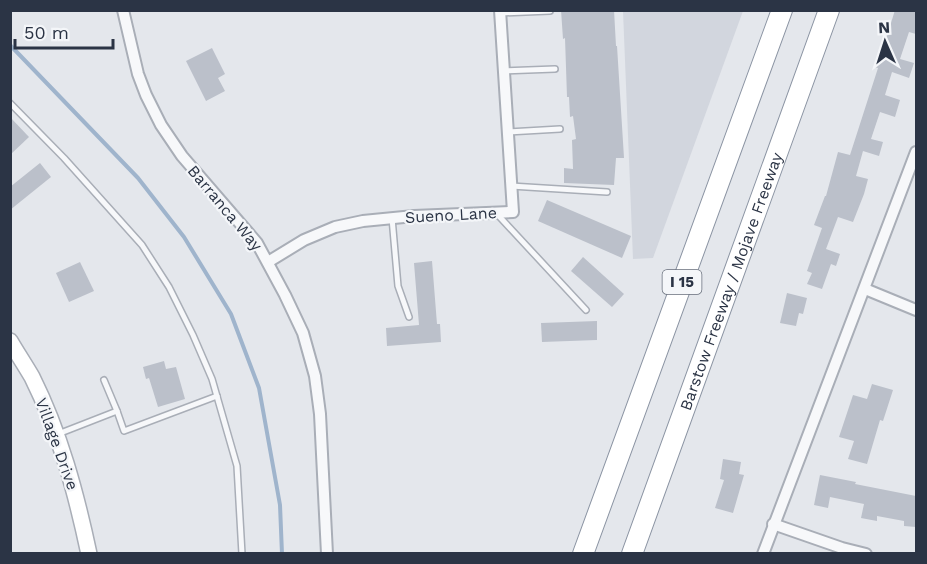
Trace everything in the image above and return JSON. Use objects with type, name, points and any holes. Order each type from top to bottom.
[{"type":"highway","name":"I 15","points":[[583,554],[782,10]]},
{"type":"highway","name":"Barstow Freeway / Mojave Freeway","points":[[632,554],[829,10]]},
{"type":"main road","name":"Village Drive","points":[[10,341],[32,378],[56,435],[78,504],[89,554]]},
{"type":"street","name":"Barranca Way","points":[[123,10],[138,74],[161,125],[182,156],[257,243],[303,333],[315,376],[320,414],[327,554]]},
{"type":"street","name":"Sueno Lane","points":[[268,262],[304,240],[335,227],[363,221],[414,216],[513,212],[500,12]]},
{"type":"street","points":[[763,554],[916,152]]},
{"type":"street","points":[[865,289],[916,310]]},
{"type":"street","points":[[773,524],[866,554]]},
{"type":"lane","points":[[500,12],[550,11]]},
{"type":"lane","points":[[504,71],[555,69]]},
{"type":"lane","points":[[10,103],[64,158],[142,245],[169,287],[194,335],[212,380],[237,466],[242,554]]},
{"type":"lane","points":[[508,132],[560,129]]},
{"type":"lane","points":[[511,186],[607,192]]},
{"type":"lane","points":[[495,213],[586,310]]},
{"type":"lane","points":[[392,218],[398,286],[409,317]]},
{"type":"lane","points":[[105,380],[124,430],[217,396]]},
{"type":"lane","points":[[56,435],[117,411]]},
{"type":"shaded area","points":[[623,11],[743,11],[653,258],[633,259]]},
{"type":"building","points":[[561,10],[614,10],[624,158],[616,158],[614,185],[564,183],[564,168],[573,169],[572,140],[576,139],[573,116],[570,117],[569,97],[567,97],[565,38],[563,39]]},
{"type":"building","points":[[895,10],[916,10],[916,34],[909,32],[900,59],[914,63],[909,78],[892,72],[885,95],[900,100],[895,117],[880,112],[871,139],[883,142],[879,156],[863,151],[856,176],[868,179],[864,194],[853,222],[838,217],[826,249],[840,254],[836,266],[831,264],[822,289],[807,284],[812,273],[807,271],[822,228],[814,225],[826,196],[838,152],[850,155],[878,68],[874,67]]},
{"type":"building","points":[[212,48],[225,74],[218,78],[225,91],[206,101],[186,61]]},
{"type":"building","points":[[10,117],[29,137],[10,155]]},
{"type":"building","points":[[40,163],[51,177],[10,210],[10,187]]},
{"type":"building","points":[[547,200],[631,236],[622,258],[538,221]]},
{"type":"building","points":[[583,257],[624,294],[612,307],[571,271]]},
{"type":"building","points":[[432,261],[437,324],[440,324],[441,342],[387,346],[386,328],[419,325],[414,263]]},
{"type":"building","points":[[80,262],[94,291],[69,302],[56,273]]},
{"type":"building","points":[[787,293],[807,298],[803,314],[799,313],[796,326],[780,323]]},
{"type":"building","points":[[597,321],[597,340],[542,342],[541,323]]},
{"type":"building","points":[[164,361],[166,369],[176,367],[185,399],[158,407],[143,367]]},
{"type":"building","points":[[872,384],[893,390],[883,421],[880,420],[867,464],[848,459],[854,441],[839,437],[853,395],[867,399]]},
{"type":"building","points":[[723,459],[741,462],[739,474],[744,475],[733,513],[715,508],[724,480],[720,479]]},
{"type":"building","points":[[820,475],[916,496],[916,527],[904,526],[904,521],[877,516],[877,521],[861,518],[864,504],[830,497],[828,508],[814,505]]},
{"type":"waterway","points":[[10,45],[138,178],[184,237],[231,314],[259,388],[280,505],[282,554]]}]
